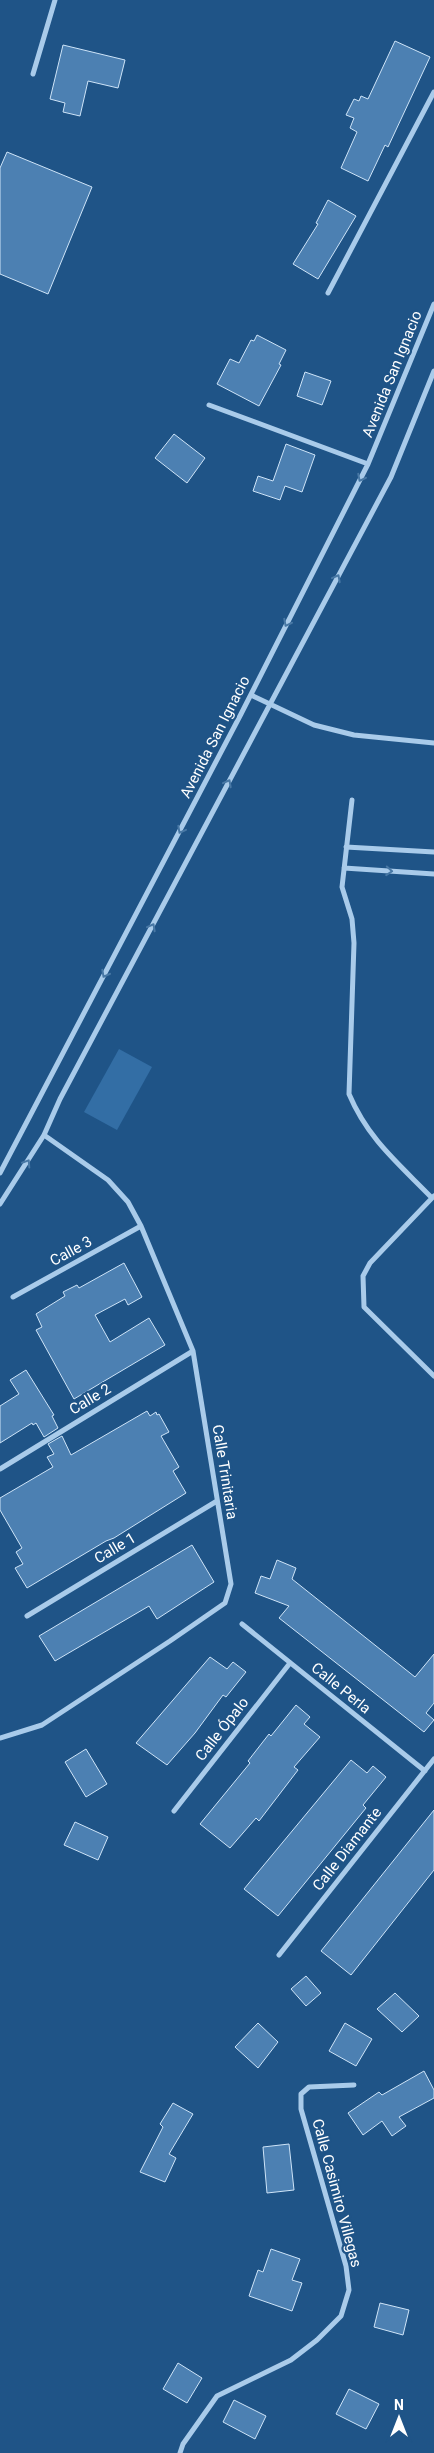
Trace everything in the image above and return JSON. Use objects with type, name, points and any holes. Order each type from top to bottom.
[{"type":"street","points":[[33,74],[55,0]]},
{"type":"street","points":[[328,293],[434,92]]},
{"type":"street","name":"Avenida San Ignacio","points":[[0,1173],[251,695],[368,464],[434,304]]},
{"type":"street","points":[[0,1204],[44,1135],[70,1082],[391,477],[434,371]]},
{"type":"street","points":[[209,405],[368,464]]},
{"type":"street","points":[[251,695],[314,725],[354,735],[434,743]]},
{"type":"street","points":[[352,800],[342,887],[352,920],[354,942],[349,1094],[371,1136],[433,1197],[370,1263],[363,1276],[364,1307],[434,1376]]},
{"type":"street","points":[[346,847],[434,852]]},
{"type":"street","points":[[344,868],[434,874]]},
{"type":"street","name":"Calle Trinitaria","points":[[0,1738],[42,1725],[225,1603],[231,1584],[193,1351],[141,1226],[128,1202],[108,1180],[44,1135]]},
{"type":"street","name":"Calle 3","points":[[13,1298],[141,1226]]},
{"type":"street","name":"Calle 2","points":[[0,1469],[193,1351]]},
{"type":"street","name":"Calle 1","points":[[27,1616],[217,1501]]},
{"type":"street","name":"Calle Perla","points":[[242,1624],[424,1770]]},
{"type":"street","name":"Calle Ópalo","points":[[174,1811],[290,1663]]},
{"type":"street","name":"Calle Diamante","points":[[279,1955],[434,1759]]},
{"type":"street","name":"Calle Casimiro Villegas","points":[[180,2453],[184,2444],[217,2396],[291,2360],[317,2340],[341,2316],[349,2290],[346,2266],[301,2109],[301,2094],[309,2087],[354,2085]]},
{"type":"shaded area","points":[[119,1049],[152,1067],[117,1130],[84,1112]]},
{"type":"building","points":[[395,41],[430,57],[388,147],[385,145],[368,181],[341,168],[357,132],[350,128],[354,118],[346,115],[354,99],[359,101],[361,96],[368,99]]},
{"type":"building","points":[[63,45],[125,60],[118,88],[88,81],[80,116],[63,112],[65,103],[50,99]]},
{"type":"building","points":[[7,152],[92,187],[48,294],[0,274],[0,168]]},
{"type":"building","points":[[328,200],[356,216],[318,279],[293,264],[318,224],[316,223]]},
{"type":"building","points":[[257,335],[286,350],[279,364],[281,365],[259,406],[217,384],[230,359],[239,363],[251,340],[254,341]]},
{"type":"building","points":[[305,372],[331,381],[322,405],[297,396]]},
{"type":"building","points":[[174,434],[205,458],[187,483],[155,458]]},
{"type":"building","points":[[286,444],[315,455],[302,492],[285,486],[280,500],[253,491],[258,476],[273,481]]},
{"type":"building","points":[[124,1263],[142,1297],[128,1305],[125,1299],[95,1315],[110,1342],[149,1318],[165,1345],[74,1399],[36,1330],[42,1327],[36,1314],[65,1296],[63,1292],[77,1285],[79,1288]]},
{"type":"building","points":[[26,1370],[54,1415],[52,1416],[58,1428],[44,1437],[36,1423],[33,1425],[32,1423],[0,1443],[0,1406],[19,1394],[10,1380]]},
{"type":"building","points":[[147,1411],[150,1416],[156,1412],[157,1415],[159,1414],[169,1432],[161,1436],[179,1467],[173,1471],[186,1493],[114,1538],[27,1588],[15,1568],[23,1564],[16,1552],[22,1548],[0,1510],[0,1498],[53,1467],[47,1457],[54,1454],[48,1444],[62,1436],[71,1455]]},
{"type":"building","points":[[192,1545],[214,1582],[157,1619],[149,1606],[55,1661],[39,1636]]},
{"type":"building","points":[[277,1560],[296,1568],[292,1579],[415,1677],[434,1654],[434,1703],[426,1713],[434,1720],[424,1732],[279,1618],[289,1606],[255,1593],[261,1576],[270,1579]]},
{"type":"building","points":[[210,1657],[227,1669],[233,1662],[246,1672],[226,1697],[223,1695],[195,1733],[167,1765],[136,1743]]},
{"type":"building","points":[[296,1705],[310,1717],[304,1724],[320,1737],[294,1767],[298,1770],[259,1821],[256,1818],[230,1848],[200,1824],[250,1763],[248,1761],[269,1734],[271,1736]]},
{"type":"building","points":[[86,1749],[107,1784],[86,1797],[65,1762]]},
{"type":"building","points":[[351,1760],[367,1773],[373,1766],[386,1777],[363,1805],[366,1808],[278,1916],[244,1889]]},
{"type":"building","points":[[434,1810],[434,1870],[351,1975],[321,1951]]},
{"type":"building","points":[[75,1822],[108,1837],[98,1860],[64,1845]]},
{"type":"building","points":[[306,1976],[321,1993],[306,2006],[291,1989]]},
{"type":"building","points":[[395,1993],[419,2016],[402,2032],[377,2009]]},
{"type":"building","points":[[258,2023],[278,2042],[258,2068],[235,2047]]},
{"type":"building","points":[[345,2023],[372,2039],[356,2066],[329,2051]]},
{"type":"building","points":[[424,2071],[434,2090],[434,2098],[399,2117],[406,2126],[392,2136],[382,2121],[363,2135],[348,2113],[379,2092],[382,2095]]},
{"type":"building","points":[[173,2103],[193,2114],[169,2154],[176,2158],[165,2182],[140,2172],[163,2127],[160,2124]]},
{"type":"building","points":[[289,2144],[294,2190],[267,2193],[263,2147]]},
{"type":"building","points":[[271,2249],[300,2259],[292,2280],[302,2283],[292,2311],[249,2296],[258,2270],[263,2272]]},
{"type":"building","points":[[380,2303],[409,2310],[403,2335],[374,2327]]},
{"type":"building","points":[[178,2363],[202,2378],[187,2403],[163,2389]]},
{"type":"building","points":[[349,2389],[379,2404],[366,2429],[336,2414]]},
{"type":"building","points":[[234,2400],[266,2416],[255,2439],[223,2422]]}]
